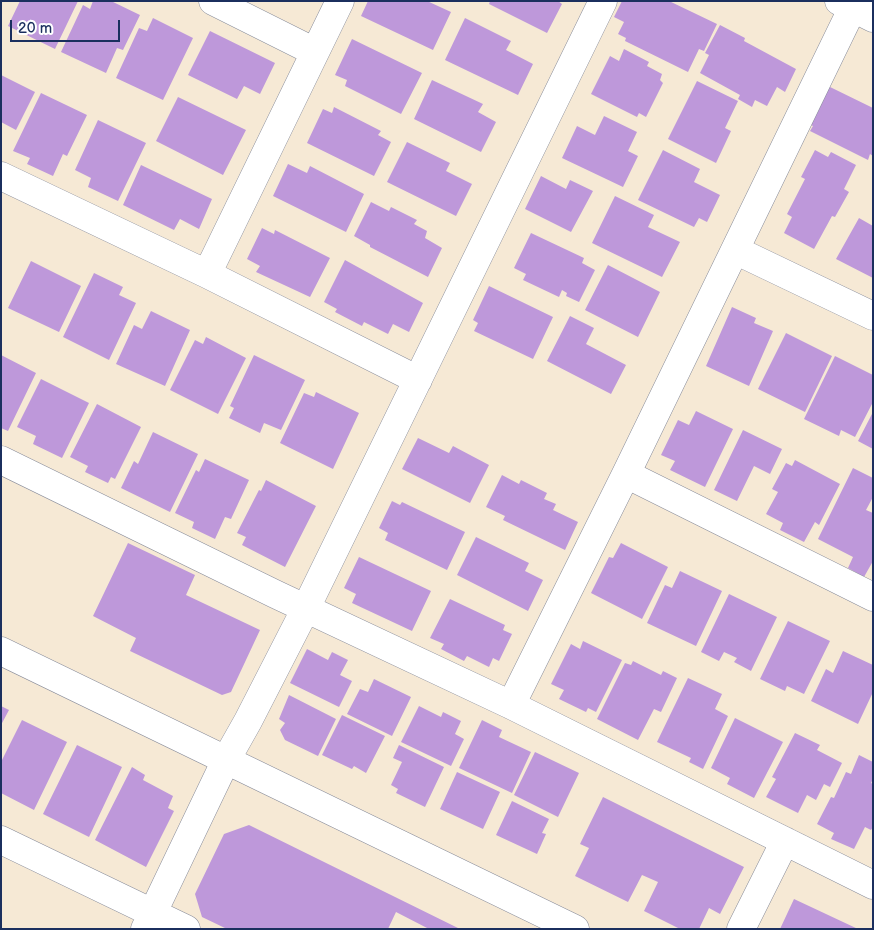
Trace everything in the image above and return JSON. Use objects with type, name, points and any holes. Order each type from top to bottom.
[{"type":"street","points":[[213,1],[315,52]]},
{"type":"street","points":[[207,274],[340,1]]},
{"type":"street","points":[[149,920],[226,760],[306,608],[603,1]]},
{"type":"street","points":[[511,704],[855,7]]},
{"type":"street","points":[[1,176],[207,274],[418,380]]},
{"type":"street","points":[[735,250],[873,316]]},
{"type":"street","points":[[1,460],[306,608],[511,704],[873,885]]},
{"type":"street","points":[[626,474],[873,597]]},
{"type":"street","points":[[1,651],[575,929]]},
{"type":"street","points":[[1,840],[149,920],[186,929]]},
{"type":"street","points":[[741,929],[785,840]]},
{"type":"building","points":[[20,1],[78,1],[55,49],[8,26]]},
{"type":"building","points":[[93,1],[111,1],[140,15],[123,50],[117,48],[106,73],[61,52],[83,5],[90,9]]},
{"type":"building","points":[[368,1],[427,1],[451,12],[433,50],[361,16]]},
{"type":"building","points":[[490,1],[558,1],[562,4],[547,33],[489,4]]},
{"type":"building","points":[[622,1],[669,1],[717,24],[704,51],[699,49],[688,72],[625,41],[626,38],[618,34],[624,22],[614,17]]},
{"type":"building","points":[[153,18],[193,38],[163,100],[116,78],[139,28],[147,31]]},
{"type":"building","points":[[465,18],[511,41],[506,50],[533,64],[518,95],[445,60]]},
{"type":"building","points":[[720,25],[745,38],[744,41],[796,69],[785,92],[777,87],[767,106],[755,100],[752,107],[738,99],[740,95],[700,73],[709,55],[705,53]]},
{"type":"building","points":[[210,31],[275,63],[260,94],[244,86],[237,99],[188,75]]},
{"type":"building","points":[[352,39],[422,73],[401,114],[345,86],[347,80],[335,75]]},
{"type":"building","points":[[624,49],[649,62],[647,66],[662,74],[660,80],[663,83],[646,117],[639,113],[637,117],[591,94],[610,56],[619,61]]},
{"type":"building","points":[[1,75],[35,92],[16,130],[1,122]]},
{"type":"building","points":[[432,80],[483,104],[478,112],[496,122],[481,152],[414,119]]},
{"type":"building","points":[[697,81],[738,101],[725,128],[731,131],[716,163],[668,139]]},
{"type":"building","points":[[828,86],[873,108],[873,156],[870,154],[868,160],[810,131],[813,126],[809,124]]},
{"type":"building","points":[[41,93],[87,115],[67,156],[63,154],[53,176],[27,164],[30,158],[13,151]]},
{"type":"building","points":[[178,97],[246,130],[223,175],[156,141]]},
{"type":"building","points":[[334,107],[381,131],[378,135],[391,142],[374,176],[307,143],[323,109],[332,113]]},
{"type":"building","points":[[604,116],[637,132],[628,151],[638,156],[623,187],[562,158],[577,126],[595,135]]},
{"type":"building","points":[[98,120],[146,143],[118,201],[88,187],[91,178],[75,170]]},
{"type":"building","points":[[407,142],[450,163],[446,171],[472,184],[456,216],[387,182]]},
{"type":"building","points":[[663,150],[700,169],[694,182],[720,195],[707,222],[699,218],[694,227],[638,200]]},
{"type":"building","points":[[815,150],[828,157],[831,152],[856,165],[844,189],[849,192],[835,217],[832,216],[814,249],[784,233],[792,217],[787,214],[805,179],[801,177]]},
{"type":"building","points":[[288,164],[307,173],[310,166],[364,194],[346,232],[273,196]]},
{"type":"building","points":[[141,165],[212,199],[199,229],[180,219],[174,230],[123,205]]},
{"type":"building","points":[[541,176],[566,189],[570,180],[593,191],[571,232],[525,209]]},
{"type":"building","points":[[615,196],[654,215],[648,227],[680,242],[662,277],[592,243]]},
{"type":"building","points":[[371,202],[389,211],[391,207],[417,220],[414,224],[427,231],[425,238],[442,248],[428,277],[370,247],[370,245],[354,236]]},
{"type":"building","points":[[859,218],[873,226],[873,278],[836,259]]},
{"type":"building","points":[[262,228],[274,234],[275,230],[330,258],[310,297],[256,272],[260,266],[247,259]]},
{"type":"building","points":[[531,233],[584,258],[582,263],[595,270],[579,302],[566,296],[567,293],[562,290],[559,297],[523,280],[526,274],[514,268]]},
{"type":"building","points":[[345,260],[423,303],[409,332],[393,324],[388,334],[364,322],[362,326],[335,312],[337,309],[324,302]]},
{"type":"building","points":[[31,261],[81,286],[59,332],[8,308]]},
{"type":"building","points":[[608,265],[660,292],[638,337],[585,310]]},
{"type":"building","points":[[94,273],[123,287],[119,295],[136,303],[109,360],[63,337]]},
{"type":"building","points":[[489,286],[553,317],[533,359],[474,331],[478,323],[473,320]]},
{"type":"building","points":[[732,307],[756,318],[754,323],[773,331],[749,386],[706,366]]},
{"type":"building","points":[[151,311],[190,330],[165,386],[116,364],[134,325],[142,329]]},
{"type":"building","points":[[570,316],[594,328],[586,344],[626,365],[611,394],[547,361]]},
{"type":"building","points":[[786,333],[832,356],[805,412],[758,389]]},
{"type":"building","points":[[206,337],[246,358],[218,414],[170,390],[195,340],[203,344]]},
{"type":"building","points":[[1,355],[36,373],[8,431],[1,428]]},
{"type":"building","points":[[254,355],[305,380],[281,430],[264,423],[260,433],[229,418],[234,408],[230,406]]},
{"type":"building","points":[[835,356],[873,375],[873,402],[855,437],[841,430],[839,436],[804,419]]},
{"type":"building","points":[[41,379],[89,403],[62,458],[33,444],[36,436],[17,427]]},
{"type":"building","points":[[316,392],[359,413],[333,469],[280,443],[304,393],[314,397]]},
{"type":"building","points":[[97,404],[141,427],[115,479],[111,477],[108,483],[85,472],[88,466],[70,457]]},
{"type":"building","points":[[696,411],[733,429],[705,487],[670,470],[675,461],[661,455],[678,420],[689,425]]},
{"type":"building","points":[[873,412],[873,449],[858,441]]},
{"type":"building","points":[[743,430],[782,449],[770,474],[754,466],[737,501],[714,490]]},
{"type":"building","points":[[153,432],[198,454],[170,512],[121,488],[134,461],[138,464]]},
{"type":"building","points":[[418,438],[449,453],[453,446],[489,465],[470,503],[402,469]]},
{"type":"building","points":[[205,459],[249,480],[231,519],[225,517],[215,539],[192,528],[194,522],[175,513],[196,470],[199,472]]},
{"type":"building","points":[[795,460],[840,484],[819,525],[815,522],[804,542],[780,530],[783,523],[766,514],[778,492],[772,489],[786,463],[792,466]]},
{"type":"building","points":[[853,468],[873,478],[873,497],[866,510],[873,513],[873,561],[864,577],[848,568],[853,557],[818,539]]},
{"type":"building","points":[[502,475],[519,484],[521,480],[547,493],[544,499],[556,504],[553,510],[578,522],[565,550],[503,520],[505,516],[486,507]]},
{"type":"building","points":[[266,480],[316,506],[285,567],[242,545],[246,537],[237,533]]},
{"type":"building","points":[[392,501],[400,505],[402,502],[465,532],[447,570],[385,540],[388,533],[379,528]]},
{"type":"building","points":[[476,537],[529,563],[525,571],[543,580],[528,611],[457,575]]},
{"type":"building","points":[[128,543],[195,575],[186,595],[260,630],[231,692],[222,695],[130,651],[136,638],[93,616]]},
{"type":"building","points":[[621,543],[668,567],[642,619],[591,593],[609,557],[613,558]]},
{"type":"building","points":[[359,557],[431,591],[412,631],[352,603],[356,594],[344,588]]},
{"type":"building","points":[[680,571],[722,591],[696,646],[647,623],[665,585],[672,588]]},
{"type":"building","points":[[729,594],[777,617],[751,671],[734,662],[737,658],[724,652],[719,661],[701,652]]},
{"type":"building","points":[[450,599],[505,625],[503,630],[512,634],[499,661],[493,658],[489,667],[467,656],[464,661],[441,649],[444,644],[430,638]]},
{"type":"building","points":[[788,621],[830,641],[804,694],[787,686],[785,691],[760,679]]},
{"type":"building","points":[[583,641],[622,660],[596,712],[588,708],[586,712],[559,699],[564,690],[551,684],[571,644],[580,649]]},
{"type":"building","points":[[307,649],[328,660],[332,652],[348,660],[340,675],[352,681],[339,707],[290,683]]},
{"type":"building","points":[[843,651],[873,665],[873,692],[858,724],[811,701],[826,669],[833,673]]},
{"type":"building","points":[[633,661],[661,675],[663,671],[677,678],[661,712],[654,709],[638,740],[597,719],[625,663],[631,665]]},
{"type":"building","points":[[688,678],[722,694],[715,709],[728,716],[703,769],[689,762],[691,758],[657,742]]},
{"type":"building","points":[[374,679],[411,697],[392,736],[347,714],[360,689],[368,692]]},
{"type":"building","points":[[289,695],[336,719],[318,756],[285,740],[280,730],[285,723],[279,719]]},
{"type":"building","points":[[1,706],[9,710],[1,725]]},
{"type":"building","points":[[419,706],[441,717],[443,712],[461,721],[455,734],[464,739],[451,766],[401,742]]},
{"type":"building","points":[[342,715],[385,736],[366,773],[354,766],[352,769],[322,755]]},
{"type":"building","points":[[735,718],[783,742],[754,798],[727,784],[730,778],[711,768]]},
{"type":"building","points":[[22,720],[67,742],[34,810],[1,793],[1,762]]},
{"type":"building","points":[[482,720],[502,730],[499,737],[531,752],[512,793],[459,768]]},
{"type":"building","points":[[795,733],[820,745],[817,750],[842,763],[830,787],[824,784],[816,800],[807,795],[798,813],[766,797],[776,779],[772,777]]},
{"type":"building","points":[[77,745],[122,767],[89,837],[43,814]]},
{"type":"building","points":[[399,745],[444,767],[425,807],[396,793],[398,789],[391,785],[402,762],[393,758]]},
{"type":"building","points":[[535,752],[579,773],[558,817],[514,795]]},
{"type":"building","points":[[859,755],[873,762],[873,779],[871,783],[873,784],[873,827],[871,830],[865,827],[854,849],[831,839],[834,833],[817,824],[831,797],[834,798],[846,772],[851,774]]},
{"type":"building","points":[[132,767],[145,775],[143,780],[173,796],[168,808],[174,811],[146,867],[95,840]]},
{"type":"building","points":[[457,772],[500,792],[483,829],[440,809]]},
{"type":"building","points":[[603,797],[744,867],[720,914],[709,908],[699,929],[680,929],[644,911],[658,882],[642,875],[628,902],[575,876],[589,848],[580,844]]},
{"type":"building","points":[[512,801],[549,819],[542,833],[546,834],[537,854],[496,835]]},
{"type":"building","points":[[249,825],[460,929],[429,929],[396,912],[388,929],[227,929],[202,917],[195,894],[224,834]]},
{"type":"building","points":[[794,899],[858,929],[780,929]]}]
